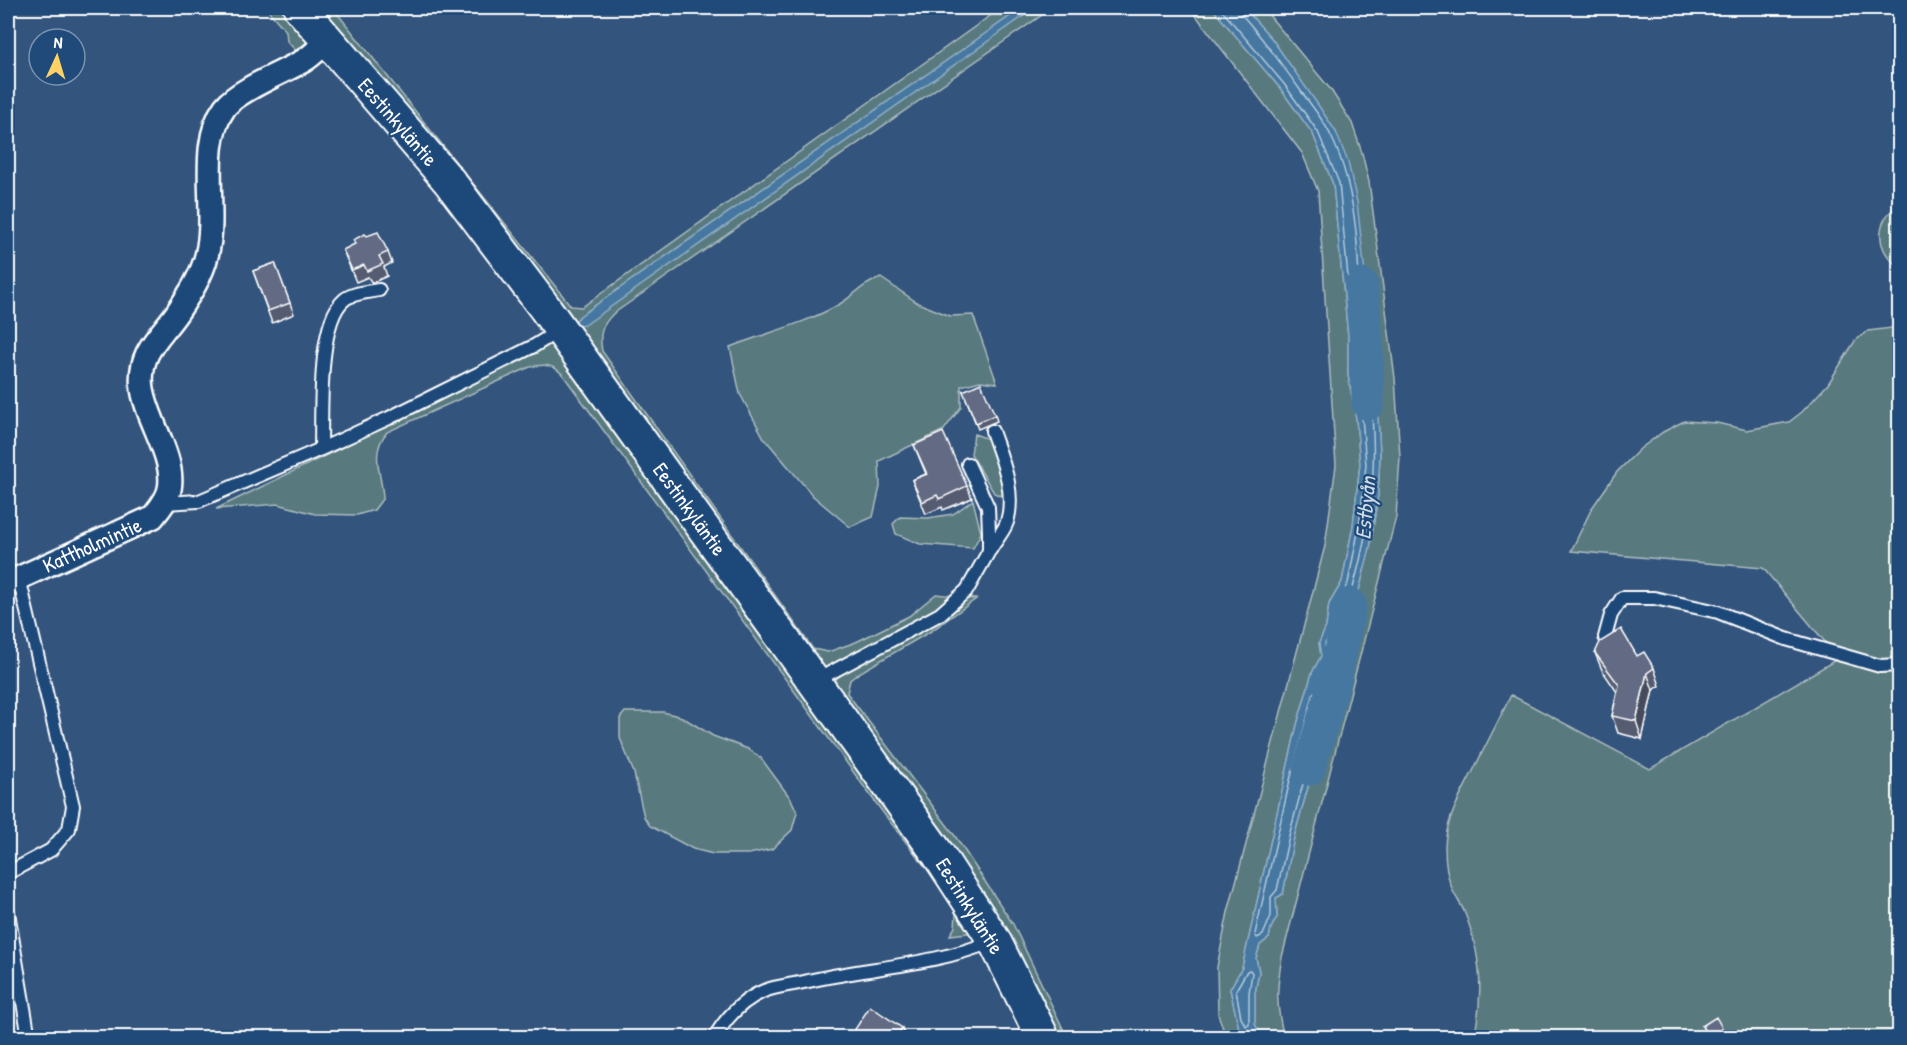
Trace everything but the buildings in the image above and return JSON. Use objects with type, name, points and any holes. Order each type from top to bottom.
[{"type":"street","name":"Eestinkyläntie","points":[[300,8],[449,182],[561,329],[938,854],[994,940],[1043,1038]]},
{"type":"street","name":"Kattholmintie","points":[[13,580],[153,517],[164,503],[170,485],[166,456],[153,424],[142,386],[143,363],[151,343],[175,315],[198,281],[207,254],[212,219],[211,142],[215,122],[227,104],[262,81],[305,60],[328,40]]},
{"type":"lane","points":[[321,449],[323,357],[334,310],[345,298],[379,290]]},
{"type":"lane","points":[[164,503],[199,501],[321,449],[534,346],[561,329]]},
{"type":"lane","points":[[814,682],[940,614],[968,590],[1006,524],[1011,501],[1006,471],[992,431]]},
{"type":"lane","points":[[968,464],[988,507],[989,551]]},
{"type":"lane","points":[[8,873],[51,850],[69,829],[73,806],[13,580]]},
{"type":"lane","points":[[1605,637],[1611,615],[1622,598],[1654,598],[1718,612],[1786,639],[1880,666],[1899,665]]},
{"type":"lane","points":[[8,912],[29,1038]]},
{"type":"lane","points":[[714,1038],[722,1025],[741,1005],[764,991],[838,974],[970,951],[994,940]]},
{"type":"green space","points":[[266,8],[288,8],[310,43],[305,51],[296,51],[287,41],[286,31]]},
{"type":"green space","points":[[313,8],[333,8],[571,306],[582,307],[1001,8],[1022,8],[580,316],[575,322],[1035,8],[1052,8],[613,314],[603,326],[601,335],[602,351],[813,649],[828,652],[856,642],[909,616],[936,594],[954,596],[932,615],[830,668],[822,669]]},
{"type":"green space","points":[[1190,8],[1212,8],[1280,88],[1313,134],[1333,184],[1348,336],[1348,375],[1356,418],[1360,464],[1353,526],[1342,582],[1329,604],[1326,627],[1319,643],[1321,656],[1312,673],[1297,725],[1242,968],[1230,989],[1241,1037],[1226,1037],[1218,1014],[1217,967],[1228,912],[1325,546],[1336,465],[1318,191],[1302,153]]},
{"type":"green space","points":[[1244,8],[1263,8],[1331,90],[1352,123],[1369,182],[1395,378],[1400,457],[1396,517],[1282,957],[1278,998],[1284,1038],[1262,1037],[1255,1024],[1255,993],[1259,972],[1256,958],[1260,945],[1269,938],[1277,917],[1276,898],[1283,894],[1294,837],[1320,744],[1325,687],[1334,669],[1353,613],[1370,548],[1378,494],[1380,455],[1377,398],[1365,352],[1366,283],[1336,132],[1272,39]]},
{"type":"green space","points":[[1899,204],[1899,267],[1885,252],[1881,236],[1885,219]]},
{"type":"green space","points":[[881,278],[918,303],[950,316],[973,315],[997,383],[980,381],[961,386],[961,407],[944,430],[879,461],[880,487],[873,517],[850,527],[813,496],[764,438],[740,394],[730,347],[825,312]]},
{"type":"green space","points":[[1899,327],[1899,658],[1884,659],[1831,649],[1763,568],[1571,551],[1592,508],[1617,472],[1641,448],[1663,432],[1684,421],[1717,423],[1747,430],[1789,422],[1802,412],[1828,384],[1855,341],[1868,331]]},
{"type":"green space","points":[[555,342],[978,932],[950,935],[955,927],[956,914],[945,892],[884,814],[563,375],[556,369],[544,365],[530,367],[387,432],[379,448],[378,456],[383,498],[374,510],[357,515],[315,514],[278,504],[216,509],[372,433],[378,427]]},
{"type":"green space","points":[[974,434],[989,439],[1003,478],[1003,497],[994,493],[971,454]]},
{"type":"green space","points":[[973,500],[981,533],[973,548],[920,544],[896,534],[893,524],[900,517],[928,518],[953,514]]},
{"type":"green space","points":[[964,598],[976,599],[931,631],[859,673],[850,680],[847,693],[953,833],[1013,924],[1067,1037],[1053,1037],[831,687],[836,679],[849,668]]},
{"type":"green space","points":[[1839,658],[1899,669],[1899,1037],[1474,1037],[1480,989],[1477,958],[1470,926],[1449,880],[1445,857],[1446,836],[1455,806],[1511,695],[1650,769]]},
{"type":"green space","points":[[625,712],[663,712],[682,717],[713,736],[748,749],[761,758],[791,799],[797,812],[792,830],[772,849],[749,854],[713,854],[693,849],[650,826],[644,817],[634,773],[620,738],[620,718]]},
{"type":"water","points":[[1022,8],[1035,8],[585,325],[578,326],[575,322],[580,316]]},
{"type":"water","points":[[1212,8],[1244,8],[1272,39],[1336,132],[1348,162],[1357,202],[1366,283],[1365,352],[1377,398],[1380,455],[1378,494],[1370,548],[1353,613],[1334,669],[1325,687],[1320,744],[1294,837],[1283,894],[1276,898],[1277,917],[1269,938],[1260,945],[1256,958],[1259,972],[1255,993],[1255,1024],[1262,1038],[1241,1037],[1230,989],[1242,968],[1297,725],[1312,673],[1321,656],[1319,643],[1326,627],[1329,604],[1342,582],[1353,526],[1360,464],[1356,418],[1348,375],[1348,336],[1333,184],[1313,134],[1280,88]]},
{"type":"waterway","name":"Estbyån","points":[[1362,285],[1367,347],[1368,404]]},
{"type":"waterway","name":"Estbyån","points":[[1309,769],[1336,676],[1350,604]]}]
